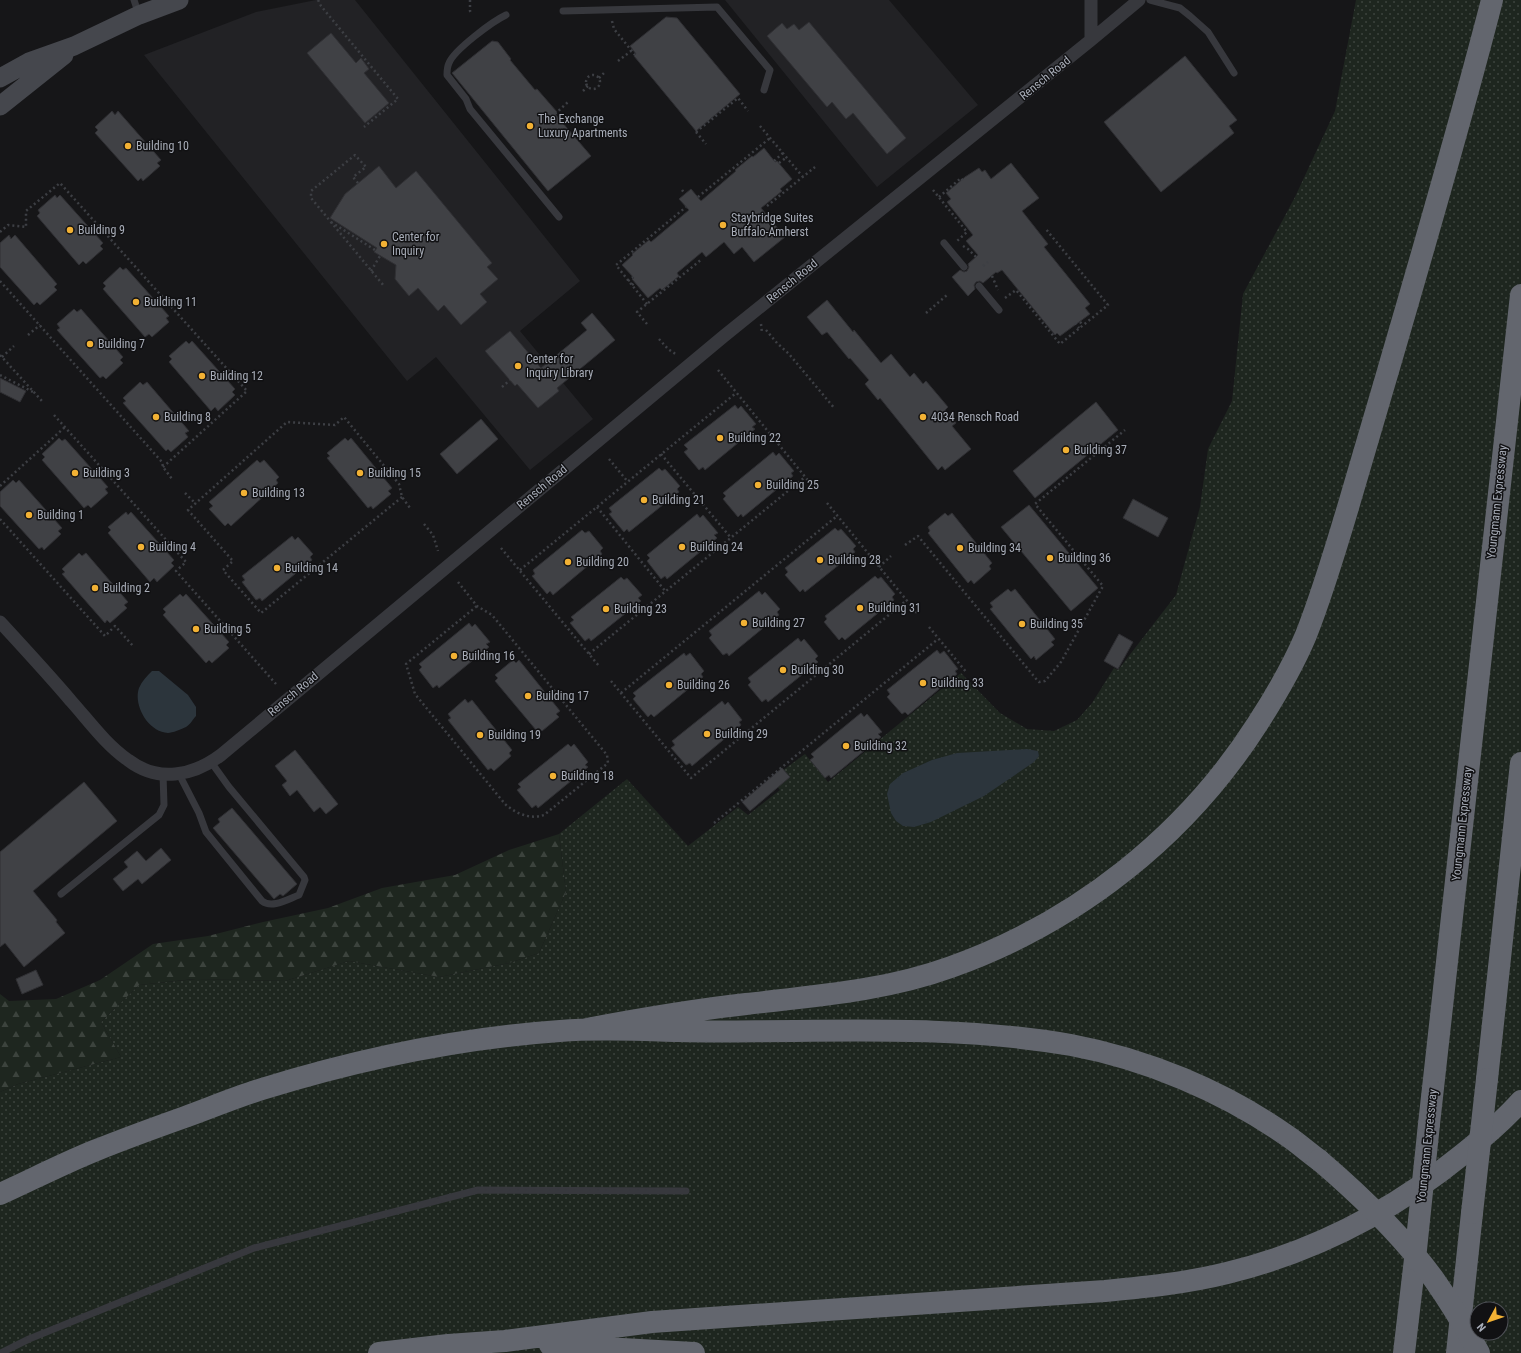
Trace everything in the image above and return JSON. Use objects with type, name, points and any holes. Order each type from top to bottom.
[{"type":"highway","points":[[0,1194],[92,1151],[258,1090],[375,1060],[433,1048],[519,1035],[587,1029],[682,1012],[839,994],[894,983],[950,968],[1026,934],[1059,917],[1128,869],[1170,832],[1210,789],[1245,743],[1278,692],[1304,639],[1320,597],[1343,525],[1465,105],[1492,0]]},
{"type":"highway","name":"Youngmann Expressway","points":[[1404,1353],[1521,295]]},
{"type":"highway","points":[[1457,1353],[1521,764]]},
{"type":"highway","points":[[587,1029],[690,1031],[810,1030],[980,1034],[1071,1045],[1142,1064],[1212,1093],[1265,1121],[1319,1160],[1374,1210],[1415,1255],[1449,1302],[1479,1353]]},
{"type":"highway","points":[[379,1353],[448,1345],[505,1341],[652,1322],[1105,1291],[1166,1285],[1227,1273],[1287,1255],[1316,1244],[1385,1209],[1418,1188],[1451,1164],[1496,1126],[1521,1101]]},
{"type":"highway","points":[[505,1341],[596,1348],[694,1353]]},
{"type":"main road","points":[[0,106],[74,46],[137,8],[179,0]]},
{"type":"main road","points":[[0,78],[29,62],[74,46]]},
{"type":"street","points":[[1091,40],[1092,0]]},
{"type":"street","name":"Rensch Road","points":[[0,622],[119,753],[128,761],[151,772],[163,774],[179,774],[200,768],[211,762],[724,336],[1091,40],[1138,0]]},
{"type":"lane","points":[[1150,0],[1180,8],[1190,16],[1208,32],[1234,73]]},
{"type":"lane","points":[[563,11],[717,7],[770,70],[764,90]]},
{"type":"lane","points":[[506,15],[497,19],[458,51],[449,63],[447,75],[466,99],[470,109],[559,217]]},
{"type":"lane","points":[[944,243],[964,267]]},
{"type":"lane","points":[[979,286],[999,310]]},
{"type":"lane","points":[[179,774],[199,813],[206,832],[262,901],[266,904],[272,905],[299,895],[305,880],[304,877],[229,787],[211,762]]},
{"type":"lane","points":[[61,894],[158,815],[164,805],[163,774]]},
{"type":"lane","points":[[0,1353],[29,1339],[254,1248],[478,1190],[686,1191]]},
{"type":"path","points":[[318,0],[366,63],[398,99],[364,128]]},
{"type":"path","points":[[470,0],[470,11],[472,14]]},
{"type":"path","points":[[612,16],[614,29],[635,55]]},
{"type":"path","points":[[618,61],[632,51]]},
{"type":"path","points":[[598,78],[604,73]]},
{"type":"path","points":[[588,86],[586,82],[589,77],[593,75],[598,78]]},
{"type":"path","points":[[588,86],[596,88],[599,84],[598,78]]},
{"type":"path","points":[[583,91],[588,86]]},
{"type":"path","points":[[706,144],[696,131],[738,98],[748,111]]},
{"type":"path","points":[[556,114],[568,102]]},
{"type":"path","points":[[760,126],[803,177]]},
{"type":"path","points":[[698,197],[770,138]]},
{"type":"path","points":[[774,161],[783,153]]},
{"type":"path","points":[[358,183],[353,177],[366,167],[355,155],[312,191],[311,198],[384,286]]},
{"type":"path","points":[[779,164],[787,157]]},
{"type":"path","points":[[767,206],[815,167]]},
{"type":"path","points":[[939,197],[956,184],[961,178],[963,181]]},
{"type":"path","points":[[0,232],[8,225],[26,227],[26,211],[60,183],[247,391],[163,467]]},
{"type":"path","points":[[682,190],[685,194]]},
{"type":"path","points":[[933,190],[967,232],[956,241],[968,249],[976,257]]},
{"type":"path","points":[[647,304],[616,265],[686,207]]},
{"type":"path","points":[[329,221],[375,250]]},
{"type":"path","points":[[992,276],[998,290],[1005,299],[1016,290],[1060,344],[1108,305],[1045,228]]},
{"type":"path","points":[[371,271],[380,256]]},
{"type":"path","points":[[647,324],[637,312],[702,259]]},
{"type":"path","points":[[983,266],[988,262]]},
{"type":"path","points":[[628,281],[633,277]]},
{"type":"path","points":[[0,281],[162,462],[163,467],[172,479]]},
{"type":"path","points":[[632,285],[635,282]]},
{"type":"path","points":[[926,313],[947,295]]},
{"type":"path","points":[[1080,322],[1083,325]]},
{"type":"path","points":[[761,323],[762,333]]},
{"type":"path","points":[[1075,323],[1079,328]]},
{"type":"path","points":[[28,335],[40,325]]},
{"type":"path","points":[[766,330],[789,354],[835,409]]},
{"type":"path","points":[[659,339],[668,349],[677,354]]},
{"type":"path","points":[[14,346],[1,356],[42,401]]},
{"type":"path","points":[[718,370],[815,489]]},
{"type":"path","points":[[0,375],[35,393]]},
{"type":"path","points":[[502,386],[510,380]]},
{"type":"path","points":[[520,570],[736,393]]},
{"type":"path","points":[[54,415],[186,562],[176,571],[276,684]]},
{"type":"path","points":[[402,497],[261,613],[223,570],[233,561],[188,510],[287,422],[335,425],[344,417],[400,484],[402,497],[410,508]]},
{"type":"path","points":[[0,486],[65,427]]},
{"type":"path","points":[[905,545],[918,536],[1037,680],[1039,682],[1045,681],[1061,662],[1102,586],[1035,504],[1125,430]]},
{"type":"path","points":[[661,454],[731,538]]},
{"type":"path","points":[[609,459],[628,482]]},
{"type":"path","points":[[589,654],[805,477]]},
{"type":"path","points":[[185,492],[196,504]]},
{"type":"path","points":[[827,503],[917,613]]},
{"type":"path","points":[[597,507],[666,592]]},
{"type":"path","points":[[621,693],[837,516]]},
{"type":"path","points":[[0,519],[105,636],[116,626],[134,647]]},
{"type":"path","points":[[424,524],[433,535],[438,551]]},
{"type":"path","points":[[501,548],[599,666]]},
{"type":"path","points":[[879,567],[891,556]]},
{"type":"path","points":[[458,582],[477,606],[492,614],[607,755],[608,763],[544,815],[518,814],[505,804],[415,694],[406,664],[477,606]]},
{"type":"path","points":[[611,681],[691,778],[907,600]]},
{"type":"path","points":[[929,627],[967,673]]},
{"type":"path","points":[[714,823],[938,639]]},
{"type":"shaded area","points":[[316,0],[355,0],[580,281],[520,331],[593,419],[530,470],[436,357],[407,381],[144,55],[256,12]]},
{"type":"shaded area","points":[[725,0],[889,0],[978,105],[877,187]]},
{"type":"shaded area","points":[[152,671],[159,671],[188,695],[196,707],[196,716],[186,727],[168,733],[154,728],[148,723],[140,709],[138,695],[139,688]]},
{"type":"shaded area","points":[[1027,749],[1038,751],[1039,756],[1034,762],[984,796],[931,822],[914,827],[903,826],[896,821],[891,813],[887,794],[890,784],[903,773],[932,760],[957,753]]},
{"type":"green space","points":[[1356,0],[1521,0],[1521,1353],[0,1353],[0,1092],[18,1084],[121,1057],[101,1022],[139,985],[196,979],[285,981],[349,961],[439,977],[509,963],[539,953],[566,892],[559,834],[627,779],[688,846],[738,807],[748,815],[780,790],[771,779],[805,754],[828,782],[961,673],[1000,713],[1027,729],[1054,731],[1077,720],[1092,703],[1114,668],[1118,670],[1176,595],[1200,507],[1208,449],[1232,401],[1243,294],[1295,197],[1335,111]]},
{"type":"green space","points":[[559,834],[566,892],[539,953],[509,963],[439,977],[349,961],[285,981],[194,979],[139,985],[101,1022],[121,1057],[18,1084],[0,1092],[0,994],[9,1001],[56,999],[100,980],[153,944],[208,936],[328,908],[382,888],[455,875],[509,850]]},
{"type":"building","points":[[666,17],[677,18],[740,94],[696,131],[634,56],[636,54],[630,46]]},
{"type":"building","points":[[809,22],[906,138],[887,154],[853,113],[846,119],[832,102],[827,107],[767,36],[782,23],[787,29],[794,24],[799,30]]},
{"type":"building","points":[[331,33],[356,63],[361,58],[369,69],[364,73],[389,103],[365,123],[307,53]]},
{"type":"building","name":"The Exchange Luxury Apartments","points":[[492,41],[498,42],[511,59],[510,60],[535,90],[537,89],[557,112],[555,114],[591,156],[548,191],[452,73]]},
{"type":"building","points":[[1185,56],[1237,120],[1229,126],[1234,133],[1161,192],[1104,122]]},
{"type":"building","name":"Building 10","points":[[112,111],[115,115],[118,111],[161,160],[157,163],[160,166],[143,181],[141,178],[138,181],[95,133],[98,130],[95,127]]},
{"type":"building","name":"Staybridge Suites Buffalo-Amherst","points":[[764,148],[775,162],[777,161],[792,179],[780,189],[782,191],[761,208],[785,237],[754,262],[742,247],[734,254],[724,242],[706,257],[702,252],[677,273],[679,276],[662,290],[660,288],[648,298],[632,279],[634,278],[622,265],[633,255],[632,254],[649,240],[651,242],[689,210],[679,199],[691,189],[701,201],[736,171],[735,170]]},
{"type":"building","points":[[1011,163],[1039,198],[1022,211],[1048,244],[1044,247],[1090,304],[1085,308],[1090,314],[1060,336],[1057,333],[1055,335],[1002,270],[997,273],[996,272],[983,283],[980,281],[976,282],[974,285],[975,289],[968,296],[952,277],[960,270],[964,272],[967,271],[969,267],[968,264],[978,255],[966,241],[973,235],[947,202],[951,199],[946,193],[965,177],[979,168],[982,172],[985,170],[991,179]]},
{"type":"building","name":"Center for Inquiry","points":[[379,166],[396,188],[416,171],[492,263],[487,267],[498,279],[480,294],[487,302],[461,325],[444,305],[438,311],[418,288],[409,296],[395,279],[396,265],[374,252],[377,248],[330,218],[345,194]]},
{"type":"building","name":"Building 9","points":[[55,195],[57,198],[60,195],[103,243],[100,246],[103,249],[86,264],[83,261],[79,265],[37,216],[40,213],[38,210]]},
{"type":"building","points":[[9,235],[11,239],[15,235],[57,284],[54,287],[57,290],[40,305],[37,302],[34,305],[0,267],[0,243]]},
{"type":"building","name":"Building 11","points":[[120,267],[123,270],[126,268],[169,316],[166,318],[169,322],[152,337],[149,334],[145,337],[103,289],[106,286],[103,283]]},
{"type":"building","name":"4034 Rensch Road","points":[[827,300],[881,363],[891,354],[910,377],[914,373],[923,384],[926,381],[948,407],[945,410],[956,423],[952,426],[971,449],[945,470],[942,466],[938,470],[880,398],[878,400],[865,384],[869,380],[850,358],[849,359],[827,332],[822,335],[807,317]]},
{"type":"building","name":"Building 7","points":[[74,309],[77,312],[81,309],[123,357],[120,360],[123,363],[106,379],[103,376],[100,378],[57,330],[60,328],[57,324]]},
{"type":"building","points":[[592,313],[615,340],[557,388],[559,391],[538,408],[517,384],[515,386],[485,351],[510,331],[541,368],[587,330],[581,323]]},
{"type":"building","name":"Building 12","points":[[186,341],[189,344],[192,341],[235,389],[232,392],[235,395],[218,411],[215,407],[211,411],[169,362],[172,359],[169,356]]},
{"type":"building","points":[[0,378],[26,391],[20,402],[0,392]]},
{"type":"building","name":"Building 8","points":[[140,382],[143,385],[147,382],[189,431],[185,433],[188,437],[171,452],[168,449],[166,451],[123,403],[126,401],[123,398]]},
{"type":"building","name":"Building 37","points":[[1096,402],[1118,430],[1035,498],[1013,471]]},
{"type":"building","name":"Building 22","points":[[735,405],[738,409],[741,406],[756,424],[752,427],[755,429],[705,470],[703,467],[699,470],[684,452],[688,449],[684,445]]},
{"type":"building","points":[[481,419],[498,439],[457,474],[440,454]]},
{"type":"building","name":"Building 3","points":[[59,438],[62,441],[65,439],[108,487],[105,489],[108,493],[91,508],[88,505],[84,508],[42,460],[45,457],[42,454]]},
{"type":"building","name":"Building 15","points":[[345,438],[348,441],[351,438],[392,488],[388,491],[391,494],[373,509],[371,506],[368,508],[327,458],[330,456],[327,453]]},
{"type":"building","name":"Building 25","points":[[773,452],[776,456],[779,453],[794,471],[791,473],[793,476],[743,517],[741,514],[738,517],[723,499],[726,496],[723,493]]},
{"type":"building","name":"Building 13","points":[[257,460],[260,463],[264,460],[279,477],[276,480],[278,483],[231,526],[228,523],[225,526],[209,509],[213,506],[209,502]]},
{"type":"building","name":"Building 21","points":[[659,468],[662,471],[665,469],[680,486],[677,489],[679,492],[629,532],[627,529],[624,532],[609,514],[612,512],[609,508]]},
{"type":"building","name":"Building 1","points":[[13,480],[16,483],[19,480],[62,528],[58,531],[61,534],[44,550],[42,547],[39,549],[0,506],[0,492]]},
{"type":"building","points":[[1133,499],[1168,518],[1158,537],[1123,518]]},
{"type":"building","name":"Building 36","points":[[1029,505],[1098,588],[1071,611],[1001,527]]},
{"type":"building","name":"Building 4","points":[[126,512],[128,515],[131,512],[174,560],[171,563],[174,566],[157,582],[154,578],[150,582],[108,533],[111,530],[108,527]]},
{"type":"building","name":"Building 34","points":[[945,513],[948,516],[952,513],[992,563],[989,566],[991,569],[974,584],[971,580],[968,583],[928,533],[930,531],[928,527]]},
{"type":"building","name":"Building 24","points":[[697,514],[700,518],[703,515],[718,533],[714,535],[717,538],[667,579],[665,576],[661,579],[647,561],[650,558],[647,555]]},
{"type":"building","name":"Building 28","points":[[835,528],[838,531],[841,529],[856,546],[853,549],[855,552],[805,592],[803,589],[800,592],[785,575],[788,572],[785,568]]},
{"type":"building","name":"Building 20","points":[[582,530],[585,533],[589,531],[603,548],[600,551],[602,554],[553,595],[550,591],[547,594],[532,576],[535,574],[533,570]]},
{"type":"building","name":"Building 14","points":[[292,536],[295,540],[298,537],[313,554],[310,557],[312,560],[262,601],[260,598],[256,600],[242,582],[245,580],[242,576]]},
{"type":"building","name":"Building 2","points":[[79,553],[82,556],[86,553],[128,602],[124,605],[127,608],[110,623],[107,620],[105,623],[62,574],[65,572],[62,569]]},
{"type":"building","name":"Building 31","points":[[875,576],[878,579],[881,577],[895,594],[892,597],[894,600],[845,640],[842,637],[839,640],[824,622],[827,619],[825,616]]},
{"type":"building","name":"Building 23","points":[[621,577],[624,580],[627,578],[642,595],[638,598],[641,601],[591,641],[589,638],[585,641],[570,623],[574,620],[571,617]]},
{"type":"building","name":"Building 35","points":[[1008,589],[1011,592],[1015,589],[1055,639],[1051,642],[1054,645],[1036,660],[1034,656],[1031,659],[990,609],[993,607],[990,603]]},
{"type":"building","name":"Building 27","points":[[759,591],[762,595],[765,592],[780,609],[777,612],[779,615],[729,656],[727,653],[723,655],[709,638],[712,635],[709,631]]},
{"type":"building","name":"Building 5","points":[[180,594],[183,597],[186,594],[229,642],[226,645],[229,648],[212,663],[209,660],[206,663],[163,615],[166,612],[163,609]]},
{"type":"building","name":"Building 16","points":[[469,623],[472,627],[475,624],[490,642],[486,644],[489,647],[439,688],[437,685],[433,688],[419,670],[422,667],[419,664]]},
{"type":"building","points":[[1119,634],[1133,642],[1118,669],[1104,661]]},
{"type":"building","name":"Building 30","points":[[798,638],[801,642],[804,639],[818,656],[815,659],[818,662],[768,702],[766,699],[762,702],[748,685],[751,682],[748,678]]},
{"type":"building","name":"Building 33","points":[[937,650],[940,654],[944,651],[958,669],[955,671],[957,674],[908,715],[905,712],[902,714],[887,697],[890,694],[887,690]]},
{"type":"building","name":"Building 26","points":[[684,653],[686,656],[690,653],[704,671],[701,674],[703,677],[654,717],[651,714],[648,717],[633,699],[636,696],[633,693]]},
{"type":"building","name":"Building 17","points":[[513,660],[516,663],[519,660],[560,711],[556,714],[559,717],[542,731],[539,728],[536,730],[495,681],[498,678],[495,675]]},
{"type":"building","name":"Building 19","points":[[465,699],[468,703],[472,700],[512,750],[509,753],[511,756],[494,771],[491,768],[488,770],[448,720],[451,718],[448,714]]},
{"type":"building","name":"Building 29","points":[[722,701],[725,705],[728,702],[742,720],[739,722],[741,725],[692,766],[690,763],[686,765],[671,748],[675,745],[672,741]]},
{"type":"building","name":"Building 32","points":[[861,713],[864,717],[867,714],[882,732],[878,734],[881,737],[831,778],[829,775],[825,778],[810,760],[814,757],[811,754]]},
{"type":"building","name":"Building 18","points":[[568,744],[571,747],[574,744],[588,762],[585,765],[588,767],[538,808],[536,805],[532,808],[517,790],[521,787],[518,784]]},
{"type":"building","points":[[295,750],[338,804],[326,814],[320,807],[314,812],[297,790],[290,796],[282,785],[287,781],[275,766]]},
{"type":"building","points":[[782,768],[790,777],[750,811],[742,802]]},
{"type":"building","points":[[84,782],[117,821],[33,891],[57,920],[56,922],[65,933],[24,967],[5,943],[0,947],[0,852]]},
{"type":"building","points":[[232,808],[297,884],[283,896],[280,894],[274,899],[213,828],[220,822],[218,819]]},
{"type":"building","points":[[161,848],[171,860],[142,884],[138,879],[123,891],[113,879],[128,867],[124,862],[137,851],[146,861]]},
{"type":"building","points":[[36,970],[43,985],[22,994],[16,979]]},
{"type":"place","name":"The Exchange Luxury Apartments","points":[[530,126]]},
{"type":"place","name":"Building 10","points":[[128,146]]},
{"type":"place","name":"Staybridge Suites Buffalo-Amherst","points":[[723,225]]},
{"type":"place","name":"Building 9","points":[[70,230]]},
{"type":"place","name":"Center for Inquiry","points":[[384,244]]},
{"type":"place","name":"Building 11","points":[[136,302]]},
{"type":"place","name":"Building 7","points":[[90,344]]},
{"type":"place","name":"Center for Inquiry Library","points":[[518,366]]},
{"type":"place","name":"Building 12","points":[[202,376]]},
{"type":"place","name":"Building 8","points":[[156,417]]},
{"type":"place","name":"4034 Rensch Road","points":[[923,417]]},
{"type":"place","name":"Building 22","points":[[720,438]]},
{"type":"place","name":"Building 37","points":[[1066,450]]},
{"type":"place","name":"Building 3","points":[[75,473]]},
{"type":"place","name":"Building 15","points":[[360,473]]},
{"type":"place","name":"Building 25","points":[[758,485]]},
{"type":"place","name":"Building 13","points":[[244,493]]},
{"type":"place","name":"Building 21","points":[[644,500]]},
{"type":"place","name":"Building 1","points":[[29,515]]},
{"type":"place","name":"Building 4","points":[[141,547]]},
{"type":"place","name":"Building 24","points":[[682,547]]},
{"type":"place","name":"Building 34","points":[[960,548]]},
{"type":"place","name":"Building 36","points":[[1050,558]]},
{"type":"place","name":"Building 28","points":[[820,560]]},
{"type":"place","name":"Building 20","points":[[568,562]]},
{"type":"place","name":"Building 14","points":[[277,568]]},
{"type":"place","name":"Building 2","points":[[95,588]]},
{"type":"place","name":"Building 31","points":[[860,608]]},
{"type":"place","name":"Building 23","points":[[606,609]]},
{"type":"place","name":"Building 27","points":[[744,623]]},
{"type":"place","name":"Building 35","points":[[1022,624]]},
{"type":"place","name":"Building 5","points":[[196,629]]},
{"type":"place","name":"Building 16","points":[[454,656]]},
{"type":"place","name":"Building 30","points":[[783,670]]},
{"type":"place","name":"Building 33","points":[[923,683]]},
{"type":"place","name":"Building 26","points":[[669,685]]},
{"type":"place","name":"Building 17","points":[[528,696]]},
{"type":"place","name":"Building 29","points":[[707,734]]},
{"type":"place","name":"Building 19","points":[[480,735]]},
{"type":"place","name":"Building 32","points":[[846,746]]},
{"type":"place","name":"Building 18","points":[[553,776]]}]
